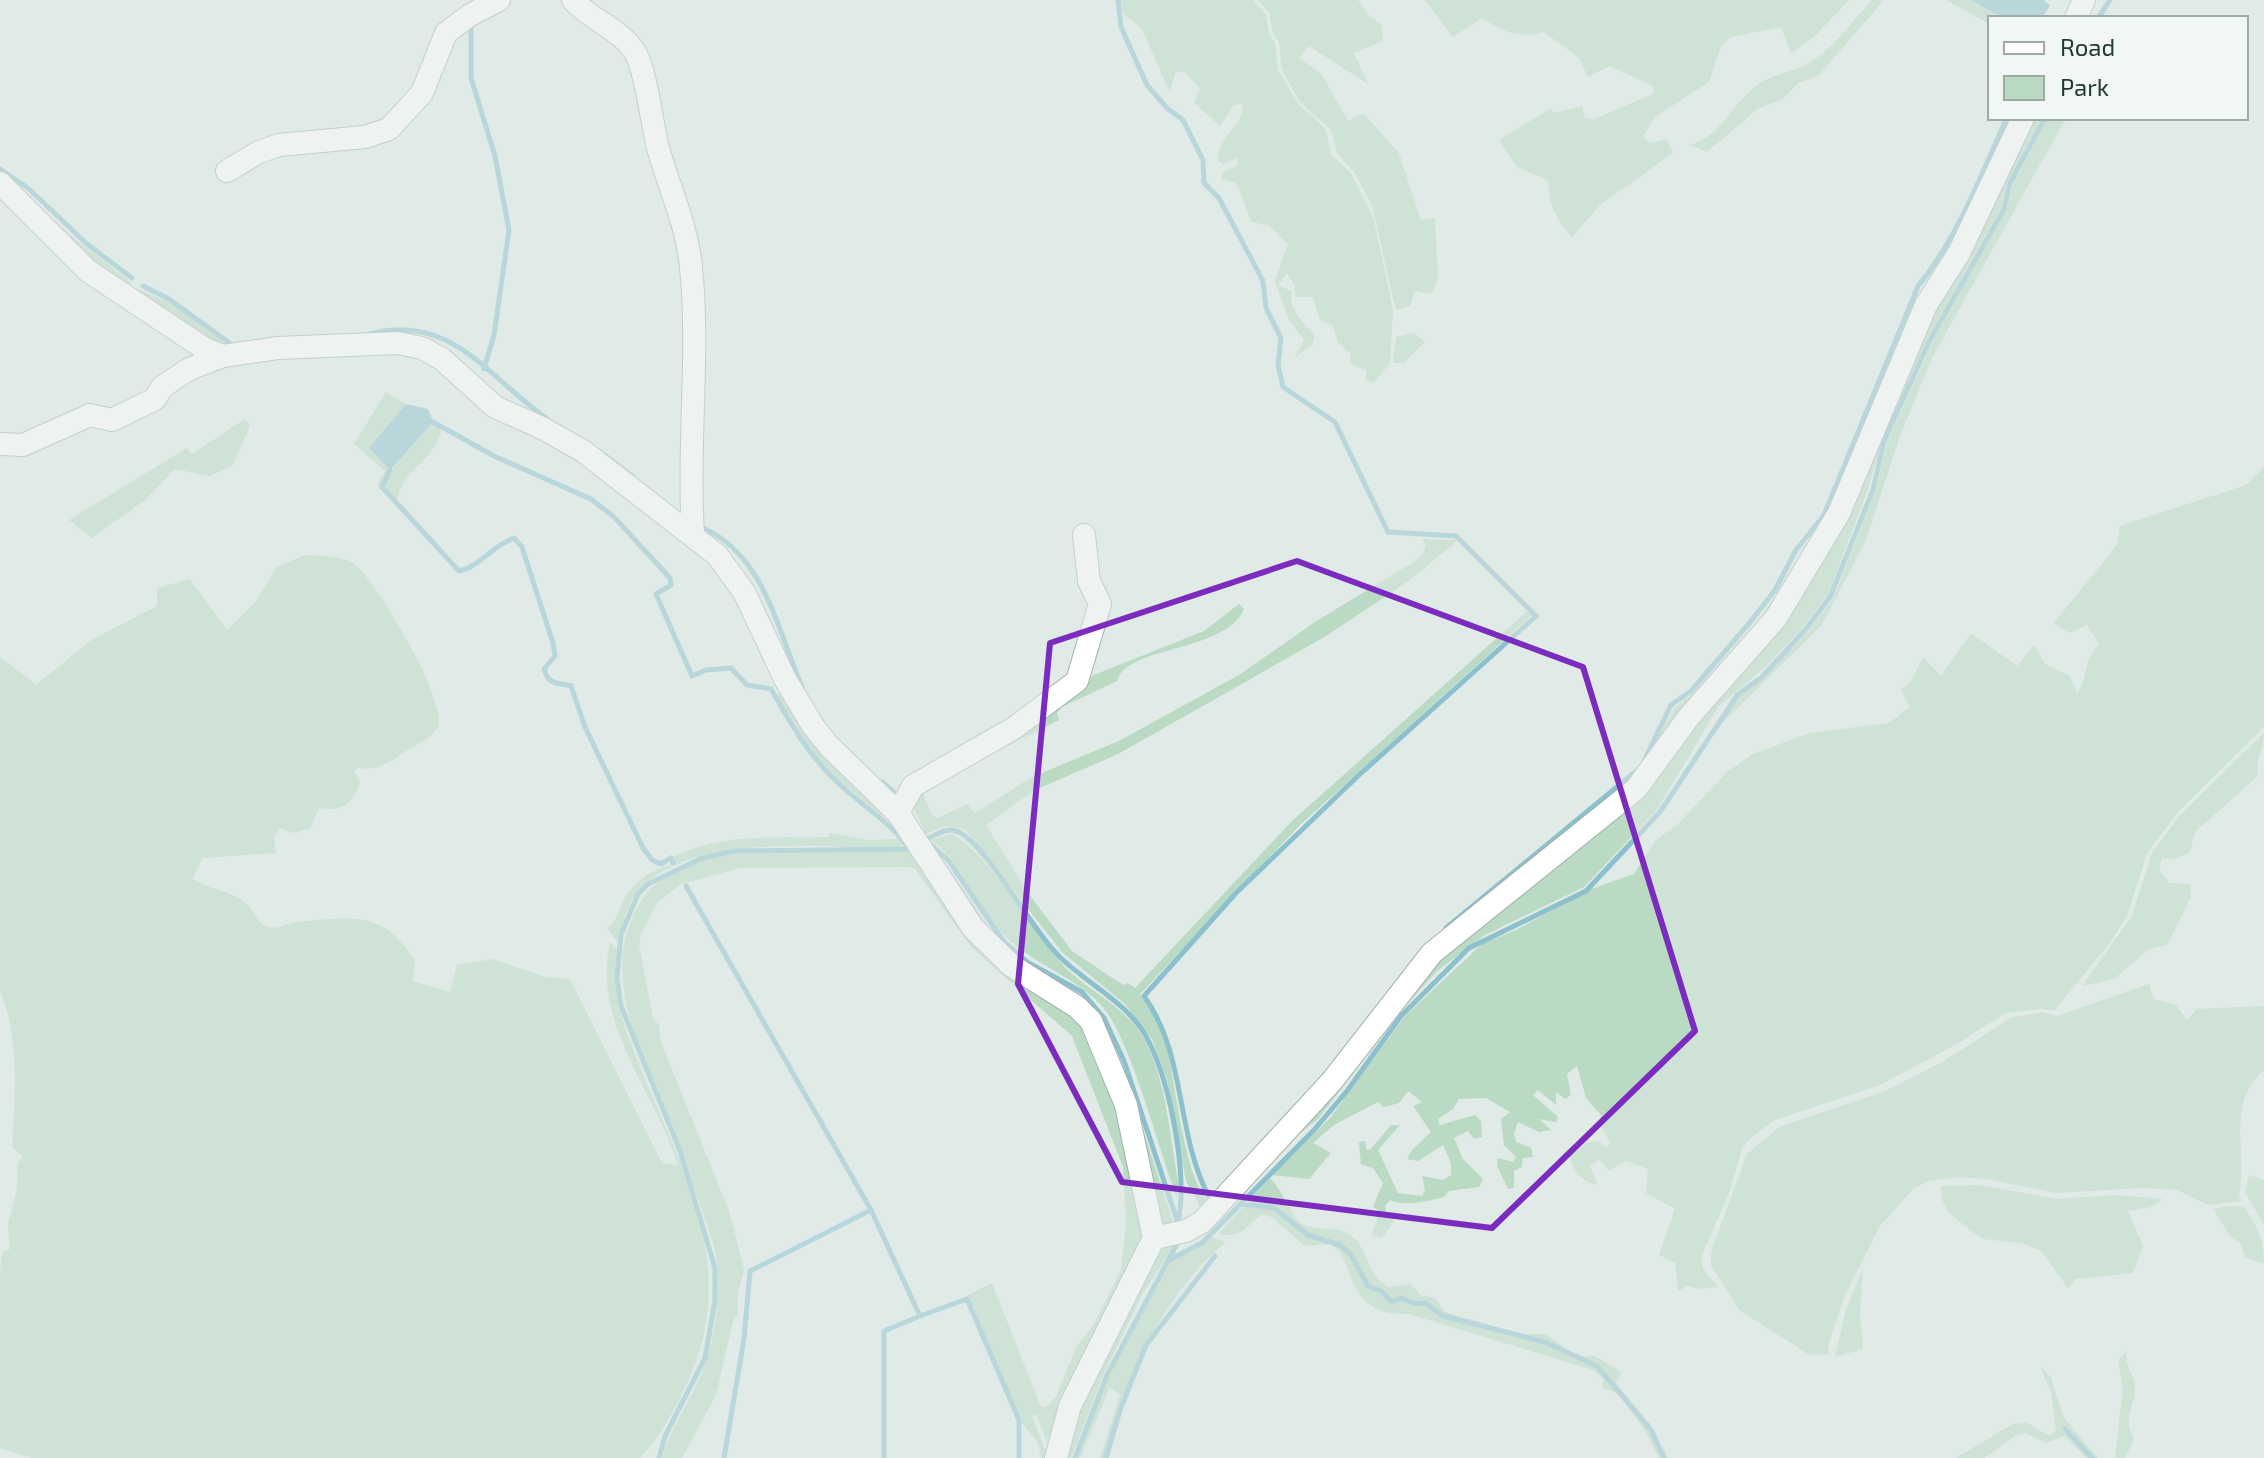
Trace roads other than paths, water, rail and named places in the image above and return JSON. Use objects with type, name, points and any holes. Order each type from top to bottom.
[{"type":"street","points":[[227,171],[259,152],[279,145],[365,137],[389,129],[422,93],[446,33],[470,15],[499,0]]},
{"type":"street","points":[[573,0],[619,35],[637,56],[665,174],[683,220],[691,265],[696,362],[690,473],[693,534]]},
{"type":"street","points":[[1154,1238],[1186,1231],[1202,1222],[1332,1081],[1432,953],[1636,789],[1688,718],[1776,618],[1839,513],[1926,305],[1959,253],[2022,120]]},
{"type":"street","points":[[0,183],[88,271],[177,332],[223,356]]},
{"type":"street","points":[[0,444],[23,445],[90,415],[112,420],[155,399],[162,387],[189,369],[223,356],[278,348],[318,349],[376,342],[422,348],[442,359],[495,407],[583,451],[717,555],[738,581],[785,679],[813,726],[839,757],[898,813],[973,928],[1012,966],[1077,1007],[1091,1021],[1126,1105],[1138,1149],[1154,1238],[1114,1326],[1070,1406],[1056,1458]]},
{"type":"street","points":[[898,813],[913,786],[1014,728],[1077,681],[1100,604],[1089,581],[1084,535]]},
{"type":"water","points":[[1971,0],[2043,0],[2050,5],[2043,16],[1999,16]]},
{"type":"water","points":[[406,404],[428,409],[433,422],[390,470],[369,448]]},
{"type":"waterway","points":[[1118,0],[1121,27],[1147,85],[1168,109],[1183,120],[1203,160],[1204,183],[1219,198],[1263,281],[1266,308],[1281,338],[1278,365],[1283,387],[1335,422],[1388,532],[1456,536],[1536,616],[1358,776],[1237,892],[1144,996],[1168,1044],[1198,1172],[1209,1197],[1214,1194]]},
{"type":"waterway","points":[[2099,16],[2110,0]]},
{"type":"waterway","points":[[471,23],[471,78],[495,156],[509,230],[494,335],[484,369]]},
{"type":"waterway","points":[[1644,761],[1671,705],[1691,691],[1752,620],[1775,590],[1796,550],[1824,515],[1918,286],[1957,226],[2006,120]]},
{"type":"waterway","points":[[1169,1260],[1202,1243],[1314,1130],[1347,1091],[1401,1016],[1469,948],[1586,891],[1660,812],[1738,694],[1761,678],[1805,630],[1830,597],[1873,490],[1884,441],[1930,340],[2004,209],[2010,183],[2044,120]]},
{"type":"waterway","points":[[0,169],[28,188],[87,244],[132,278]]},
{"type":"waterway","points":[[143,286],[169,299],[235,347]]},
{"type":"waterway","points":[[370,334],[398,330],[423,332],[446,340],[466,352],[546,418]]},
{"type":"waterway","points":[[433,422],[494,456],[591,499],[614,517],[670,578],[671,585],[656,594],[692,676],[706,670],[731,668],[747,685],[771,689],[801,738],[827,772],[907,846]]},
{"type":"waterway","points":[[599,451],[632,476]]},
{"type":"waterway","points":[[390,470],[382,487],[459,571],[514,538],[522,547],[553,643],[555,656],[544,669],[546,674],[554,682],[571,686],[585,727],[643,848],[652,860],[661,864],[671,858],[673,863]]},
{"type":"waterway","points":[[698,526],[720,538],[739,554],[753,573],[776,617],[802,687]]},
{"type":"waterway","points":[[1446,928],[1635,772]]},
{"type":"waterway","points":[[882,782],[898,796]]},
{"type":"waterway","points":[[925,840],[950,830],[959,832],[971,841],[1051,947],[1074,970],[1123,1008],[1143,1031],[1158,1062],[1176,1132],[1181,1181],[1178,1222]]},
{"type":"waterway","points":[[930,844],[948,860],[1004,942],[1027,962],[1082,992],[1104,1018],[1124,1061],[1178,1223]]},
{"type":"waterway","points":[[659,1458],[665,1436],[705,1358],[715,1301],[715,1268],[680,1151],[621,1006],[617,978],[621,934],[638,894],[648,884],[702,858],[735,851],[909,849]]},
{"type":"waterway","points":[[686,886],[871,1210],[920,1316],[884,1331],[884,1458]]},
{"type":"waterway","points":[[1241,1204],[1274,1208],[1308,1235],[1340,1245],[1351,1255],[1368,1286],[1381,1291],[1392,1302],[1401,1298],[1416,1304],[1425,1303],[1443,1316],[1545,1342],[1597,1366],[1651,1430],[1664,1458]]},
{"type":"waterway","points":[[724,1458],[744,1339],[750,1271],[871,1210]]},
{"type":"waterway","points":[[1075,1458],[1107,1375],[1178,1242]]},
{"type":"waterway","points":[[1106,1458],[1120,1410],[1146,1345],[1215,1256]]},
{"type":"waterway","points":[[920,1316],[967,1299],[1019,1420],[1019,1458]]},
{"type":"waterway","points":[[2065,1429],[2092,1458]]}]
